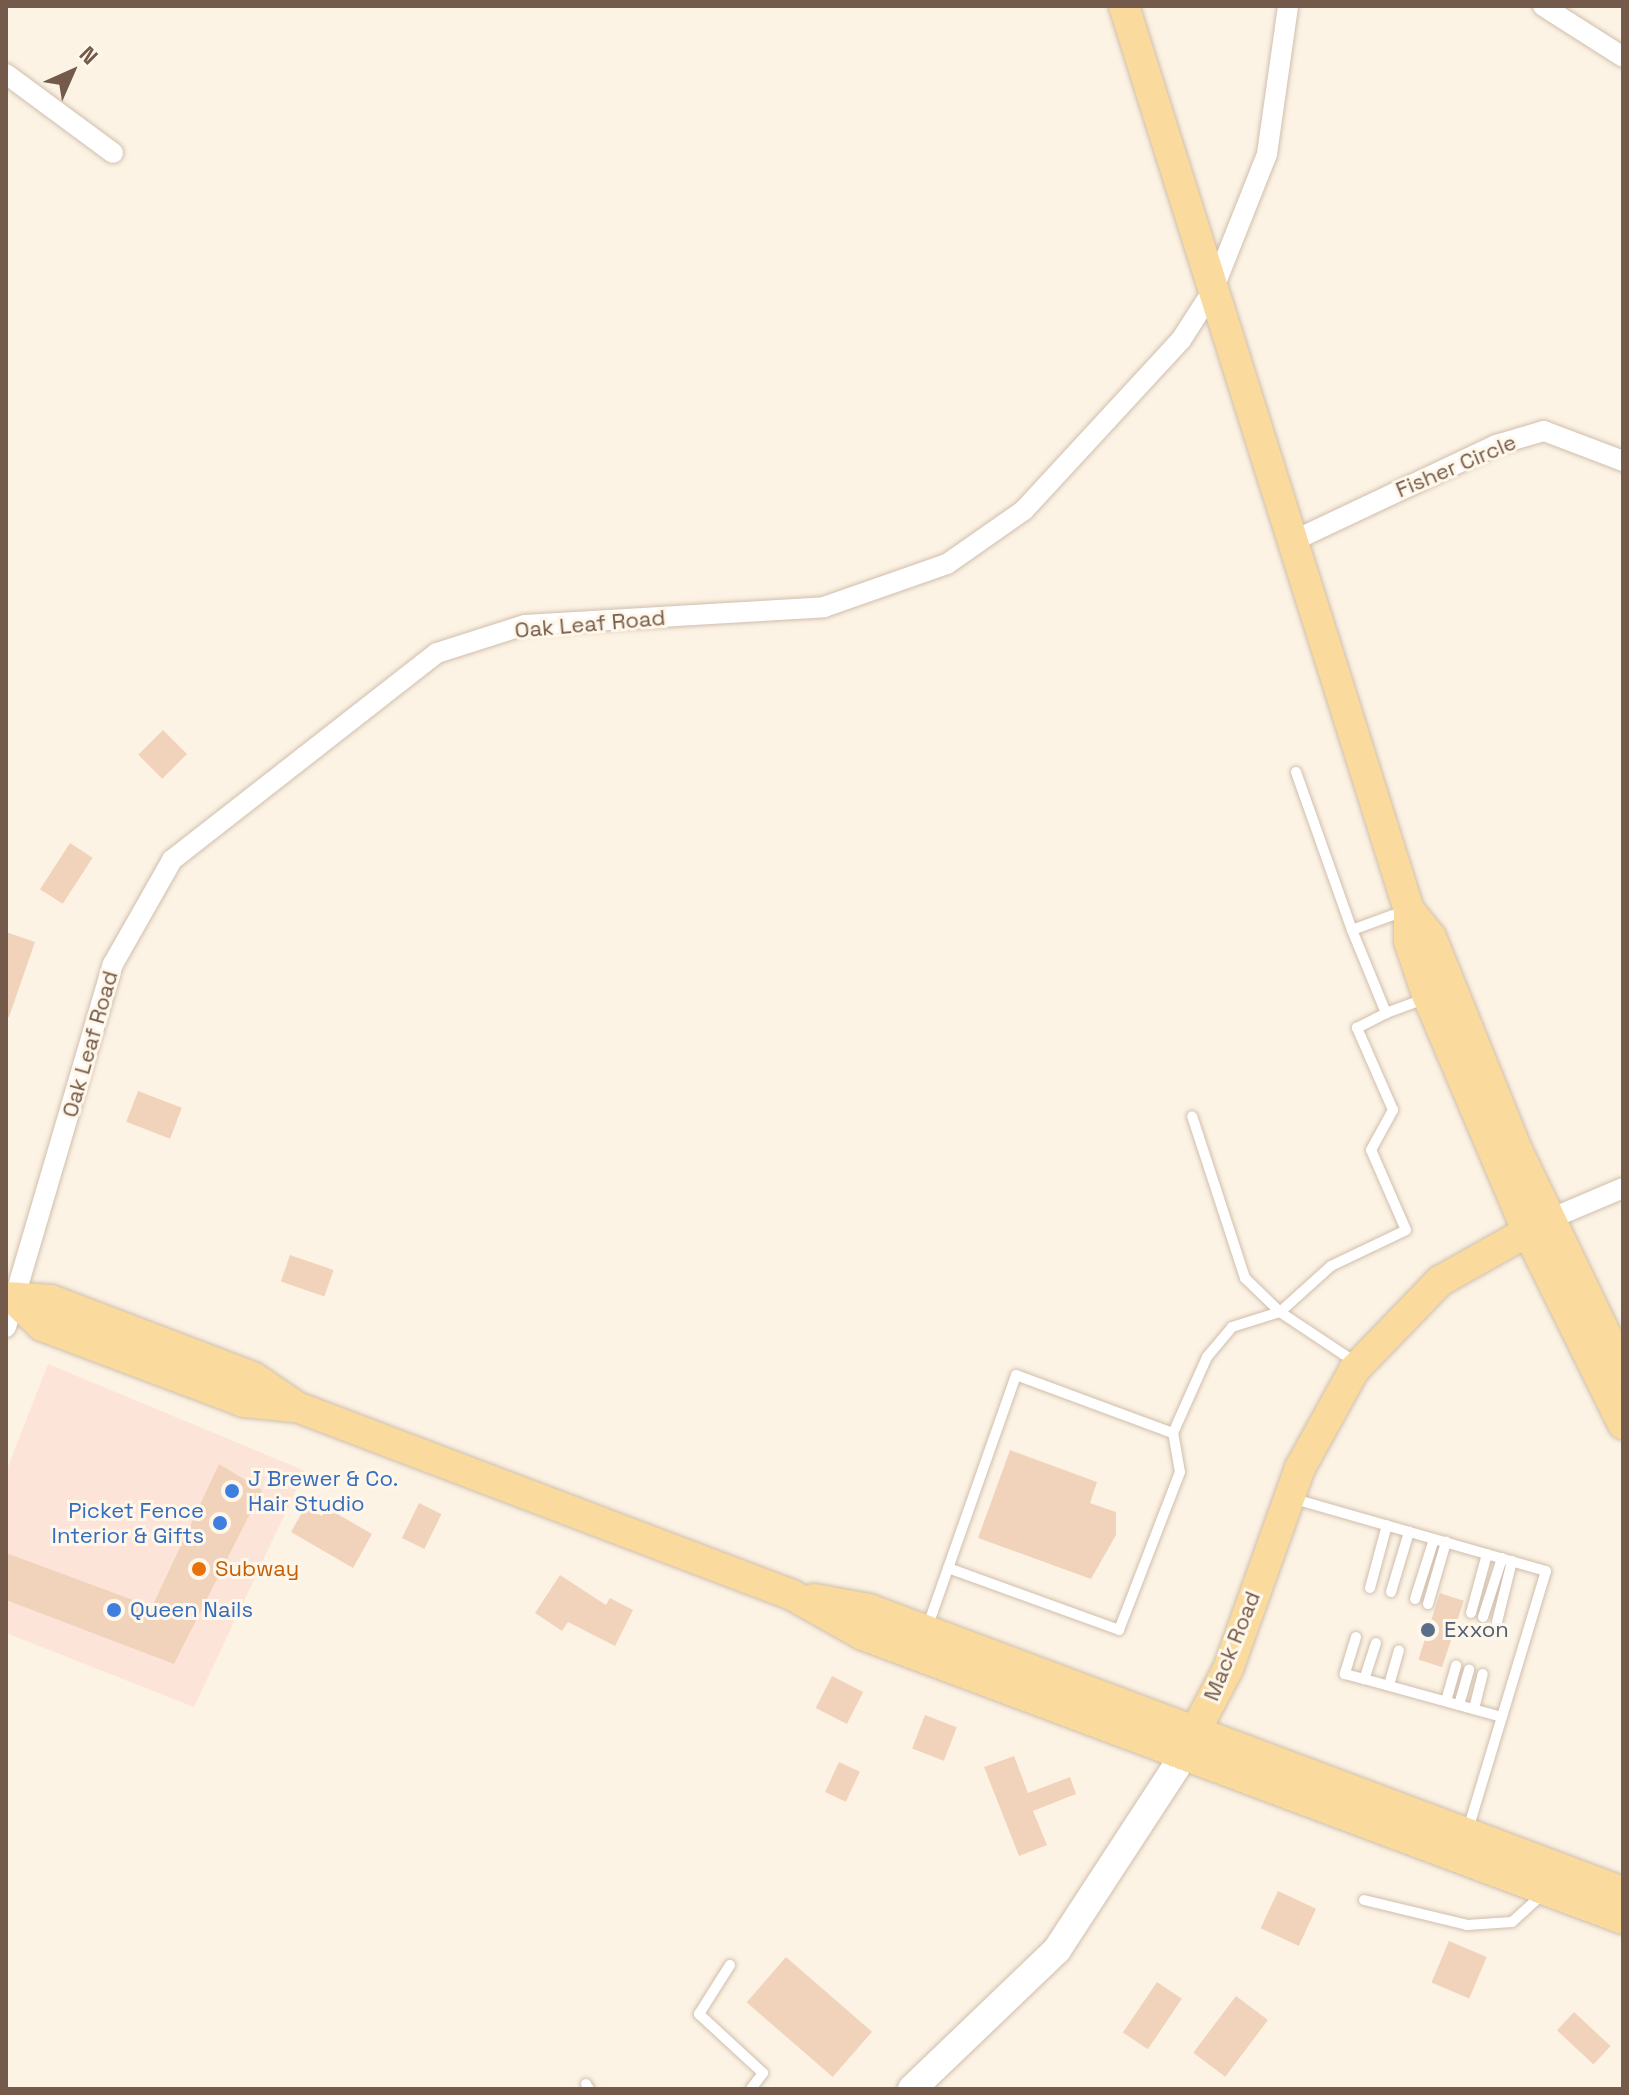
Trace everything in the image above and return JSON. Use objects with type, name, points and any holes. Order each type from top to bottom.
[{"type":"main road","points":[[1124,6],[1409,910],[1409,941],[1428,997],[1538,1224],[1623,1370]]},
{"type":"main road","points":[[1409,910],[1431,937],[1538,1224],[1623,1424]]},
{"type":"main road","name":"Mack Road","points":[[912,2089],[1057,1950],[1181,1760],[1228,1669],[1289,1497],[1359,1364],[1440,1281],[1538,1224]]},
{"type":"main road","points":[[9,1308],[42,1326],[200,1386],[244,1402],[297,1407],[792,1595],[863,1635],[1181,1760],[1547,1890],[1617,1905]]},
{"type":"main road","points":[[792,1595],[869,1609],[1196,1730],[1466,1836],[1617,1905]]},
{"type":"street","name":"Oak Leaf Road","points":[[9,1308],[113,964],[172,860],[437,653],[525,625],[824,607],[947,564],[1024,510],[1181,340],[1213,290],[1267,154],[1288,6]]},
{"type":"street","points":[[1543,6],[1623,57]]},
{"type":"street","points":[[6,74],[113,153]]},
{"type":"street","name":"Fisher Circle","points":[[1293,541],[1496,445],[1544,431],[1623,461]]},
{"type":"street","points":[[1538,1224],[1623,1188]]},
{"type":"lane","points":[[1296,772],[1352,930],[1386,1013]]},
{"type":"lane","points":[[1352,930],[1409,910]]},
{"type":"lane","points":[[948,1568],[1119,1630],[1180,1472],[1173,1433],[1207,1357],[1232,1327],[1280,1312],[1331,1266],[1406,1230],[1371,1150],[1393,1110],[1357,1028],[1428,997]]},
{"type":"lane","points":[[1192,1116],[1245,1278],[1280,1312],[1359,1364]]},
{"type":"lane","points":[[926,1630],[1016,1375],[1173,1433]]},
{"type":"lane","points":[[1289,1497],[1546,1571],[1466,1836]]},
{"type":"lane","points":[[1370,1588],[1387,1525]]},
{"type":"lane","points":[[1391,1592],[1409,1532]]},
{"type":"lane","points":[[1415,1599],[1434,1539]]},
{"type":"lane","points":[[1428,1604],[1446,1542]]},
{"type":"lane","points":[[1471,1613],[1487,1554]]},
{"type":"lane","points":[[1483,1617],[1507,1560]]},
{"type":"lane","points":[[1497,1622],[1507,1560]]},
{"type":"lane","points":[[1356,1637],[1345,1674],[1502,1717]]},
{"type":"lane","points":[[1364,1679],[1376,1643]]},
{"type":"lane","points":[[1389,1685],[1399,1650]]},
{"type":"lane","points":[[1446,1701],[1456,1665]]},
{"type":"lane","points":[[1459,1705],[1469,1669]]},
{"type":"lane","points":[[1474,1709],[1483,1674]]},
{"type":"lane","points":[[1364,1900],[1467,1925],[1512,1922],[1547,1890]]},
{"type":"lane","points":[[730,1965],[699,2014],[763,2073],[751,2089]]},
{"type":"shaded area","points":[[48,1364],[305,1471],[194,1707],[6,1633],[6,1472]]},
{"type":"building","points":[[163,730],[187,754],[162,779],[138,755]]},
{"type":"building","points":[[70,843],[93,858],[63,904],[40,889]]},
{"type":"building","points":[[6,932],[35,942],[9,1017],[6,1017]]},
{"type":"building","points":[[138,1091],[182,1108],[170,1139],[126,1122]]},
{"type":"building","points":[[290,1255],[333,1270],[324,1296],[281,1281]]},
{"type":"building","points":[[1010,1450],[1097,1482],[1090,1503],[1116,1512],[1116,1535],[1091,1579],[978,1538]]},
{"type":"building","points":[[219,1464],[262,1490],[174,1664],[6,1600],[6,1553],[152,1607]]},
{"type":"building","points":[[419,1503],[441,1514],[424,1549],[402,1538]]},
{"type":"building","points":[[305,1507],[322,1516],[327,1508],[372,1534],[353,1568],[291,1532]]},
{"type":"building","points":[[560,1575],[606,1605],[610,1598],[633,1610],[615,1646],[568,1622],[562,1631],[535,1613]]},
{"type":"building","points":[[1440,1593],[1464,1601],[1442,1667],[1418,1660]]},
{"type":"building","points":[[832,1676],[863,1692],[847,1724],[816,1708]]},
{"type":"building","points":[[925,1715],[957,1727],[944,1761],[912,1749]]},
{"type":"building","points":[[1014,1756],[1028,1793],[1070,1777],[1076,1794],[1033,1811],[1047,1845],[1019,1856],[984,1767]]},
{"type":"building","points":[[839,1762],[860,1772],[846,1802],[825,1792]]},
{"type":"building","points":[[1278,1891],[1316,1909],[1299,1946],[1261,1928]]},
{"type":"building","points":[[1449,1941],[1487,1957],[1469,1998],[1431,1982]]},
{"type":"building","points":[[786,1957],[872,2032],[833,2077],[747,2002]]},
{"type":"building","points":[[1157,1982],[1182,1999],[1148,2049],[1123,2033]]},
{"type":"building","points":[[1236,1996],[1268,2020],[1225,2077],[1193,2053]]},
{"type":"building","points":[[1574,2012],[1611,2046],[1594,2064],[1557,2030]]},
{"type":"place","name":"J Brewer & Co. Hair Studio","points":[[232,1491]]},
{"type":"place","name":"Picket Fence Interior & Gifts","points":[[220,1523]]},
{"type":"place","name":"Subway","points":[[199,1569]]},
{"type":"place","name":"Queen Nails","points":[[114,1610]]},
{"type":"place","name":"Exxon","points":[[1428,1630]]}]
